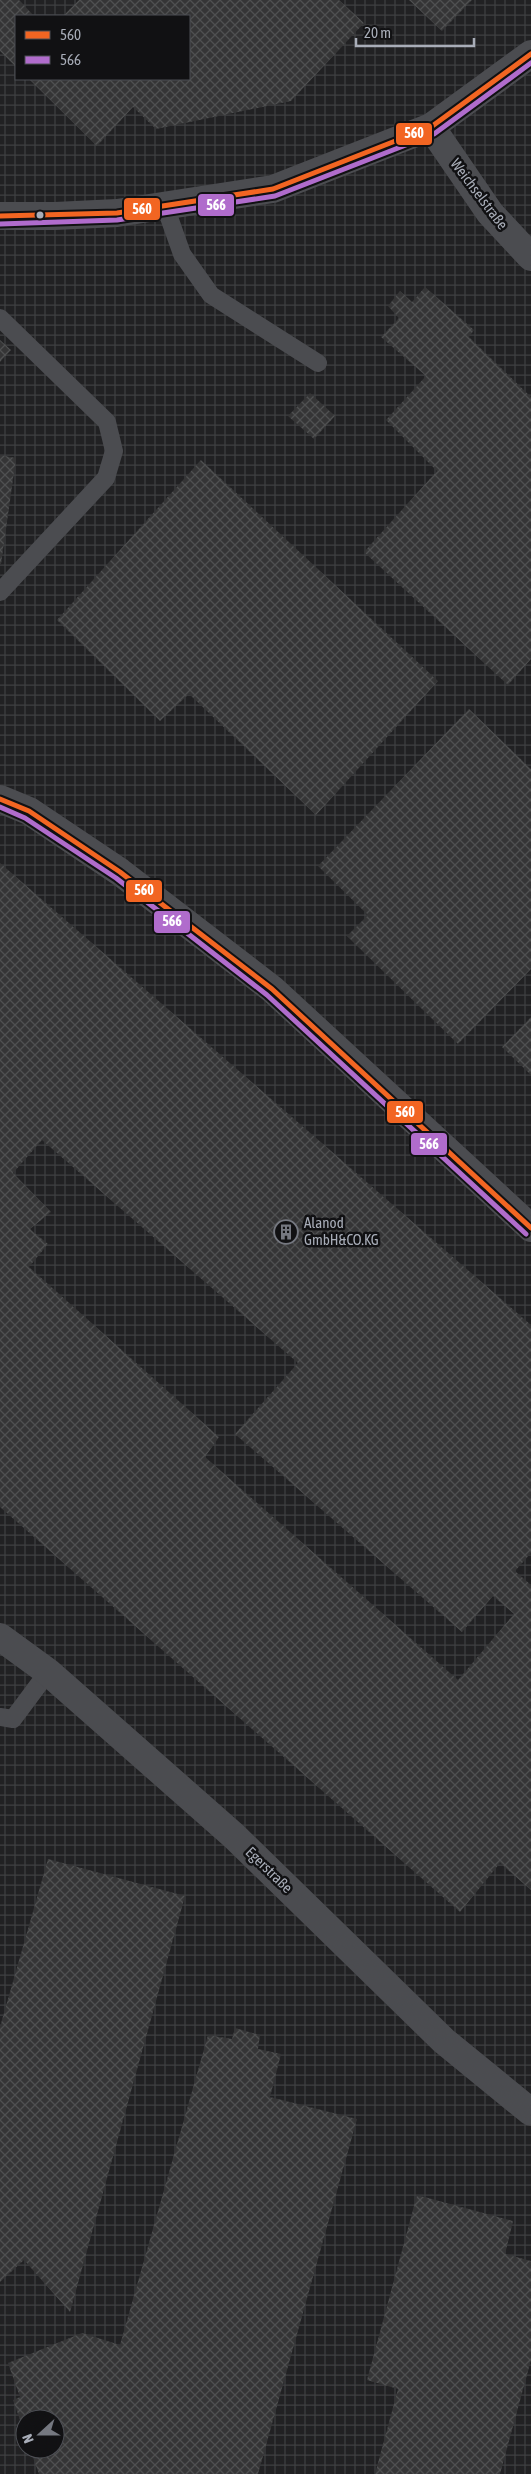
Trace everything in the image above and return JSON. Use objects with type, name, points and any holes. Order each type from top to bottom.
[{"type":"street","points":[[0,216],[117,213],[273,189],[431,127],[531,54]]},
{"type":"street","name":"Weichselstraße","points":[[431,127],[490,213],[531,257]]},
{"type":"street","points":[[0,799],[29,812],[120,872],[272,989],[531,1228]]},
{"type":"street","name":"Egerstraße","points":[[0,1636],[48,1672],[234,1836],[444,2040],[531,2112]]},
{"type":"lane","points":[[165,206],[182,254],[211,295],[318,363]]},
{"type":"lane","points":[[0,318],[107,422],[114,451],[106,478],[0,592]]},
{"type":"lane","points":[[0,1717],[13,1719],[48,1672]]},
{"type":"shaded area","points":[[0,0],[531,0],[531,2474],[0,2474]]},
{"type":"building","points":[[0,0],[19,0],[33,15],[15,15],[15,66],[0,51]]},
{"type":"building","points":[[79,0],[339,0],[364,23],[291,101],[156,129],[133,107],[97,146],[30,80],[190,80],[190,15],[64,15]]},
{"type":"building","points":[[409,0],[472,0],[442,31]]},
{"type":"building","points":[[425,287],[474,330],[469,337],[531,397],[531,659],[508,685],[364,552],[437,471],[386,420],[426,376],[381,337],[399,318],[388,306],[400,291],[412,302]]},
{"type":"building","points":[[0,340],[11,350],[0,362]]},
{"type":"building","points":[[310,393],[335,416],[314,439],[288,416]]},
{"type":"building","points":[[0,455],[16,458],[1,564],[0,564]]},
{"type":"building","points":[[201,460],[438,681],[316,815],[189,694],[160,721],[57,620]]},
{"type":"building","points":[[469,709],[531,769],[531,969],[458,1044],[347,936],[368,915],[318,866]]},
{"type":"building","points":[[0,863],[531,1325],[531,1553],[515,1571],[531,1585],[531,1890],[500,1863],[460,1912],[0,1507]],"holes":[[[42,1140],[298,1363],[235,1434],[462,1632],[493,1596],[514,1614],[458,1680],[205,1457],[219,1437],[29,1267],[48,1244],[30,1229],[51,1212],[13,1173]]]},
{"type":"building","points":[[531,1017],[531,1075],[502,1047]]},
{"type":"building","points":[[48,1859],[185,1896],[70,2312],[24,2260],[0,2282],[0,2027]]},
{"type":"building","points":[[235,2028],[260,2035],[258,2049],[281,2054],[270,2097],[357,2119],[258,2474],[39,2474],[34,2459],[65,2459],[65,2409],[16,2409],[13,2400],[20,2397],[8,2363],[82,2333],[120,2345],[208,2035],[232,2039]]},
{"type":"building","points":[[417,2195],[513,2221],[505,2254],[531,2261],[531,2360],[500,2474],[375,2474],[398,2389],[367,2380]]},
{"type":"transit line","name":"560","points":[[0,216],[117,213],[273,189],[431,127],[531,54]]},
{"type":"transit line","name":"566","points":[[0,224],[117,220],[275,196],[434,134],[531,63]]},
{"type":"transit line","name":"560","points":[[0,799],[29,811],[120,872],[272,989],[531,1228]]},
{"type":"transit line","name":"566","points":[[0,807],[25,818],[116,878],[267,995],[526,1234]]},
{"type":"place","name":"Alanod GmbH&CO.KG","points":[[286,1232]]}]
